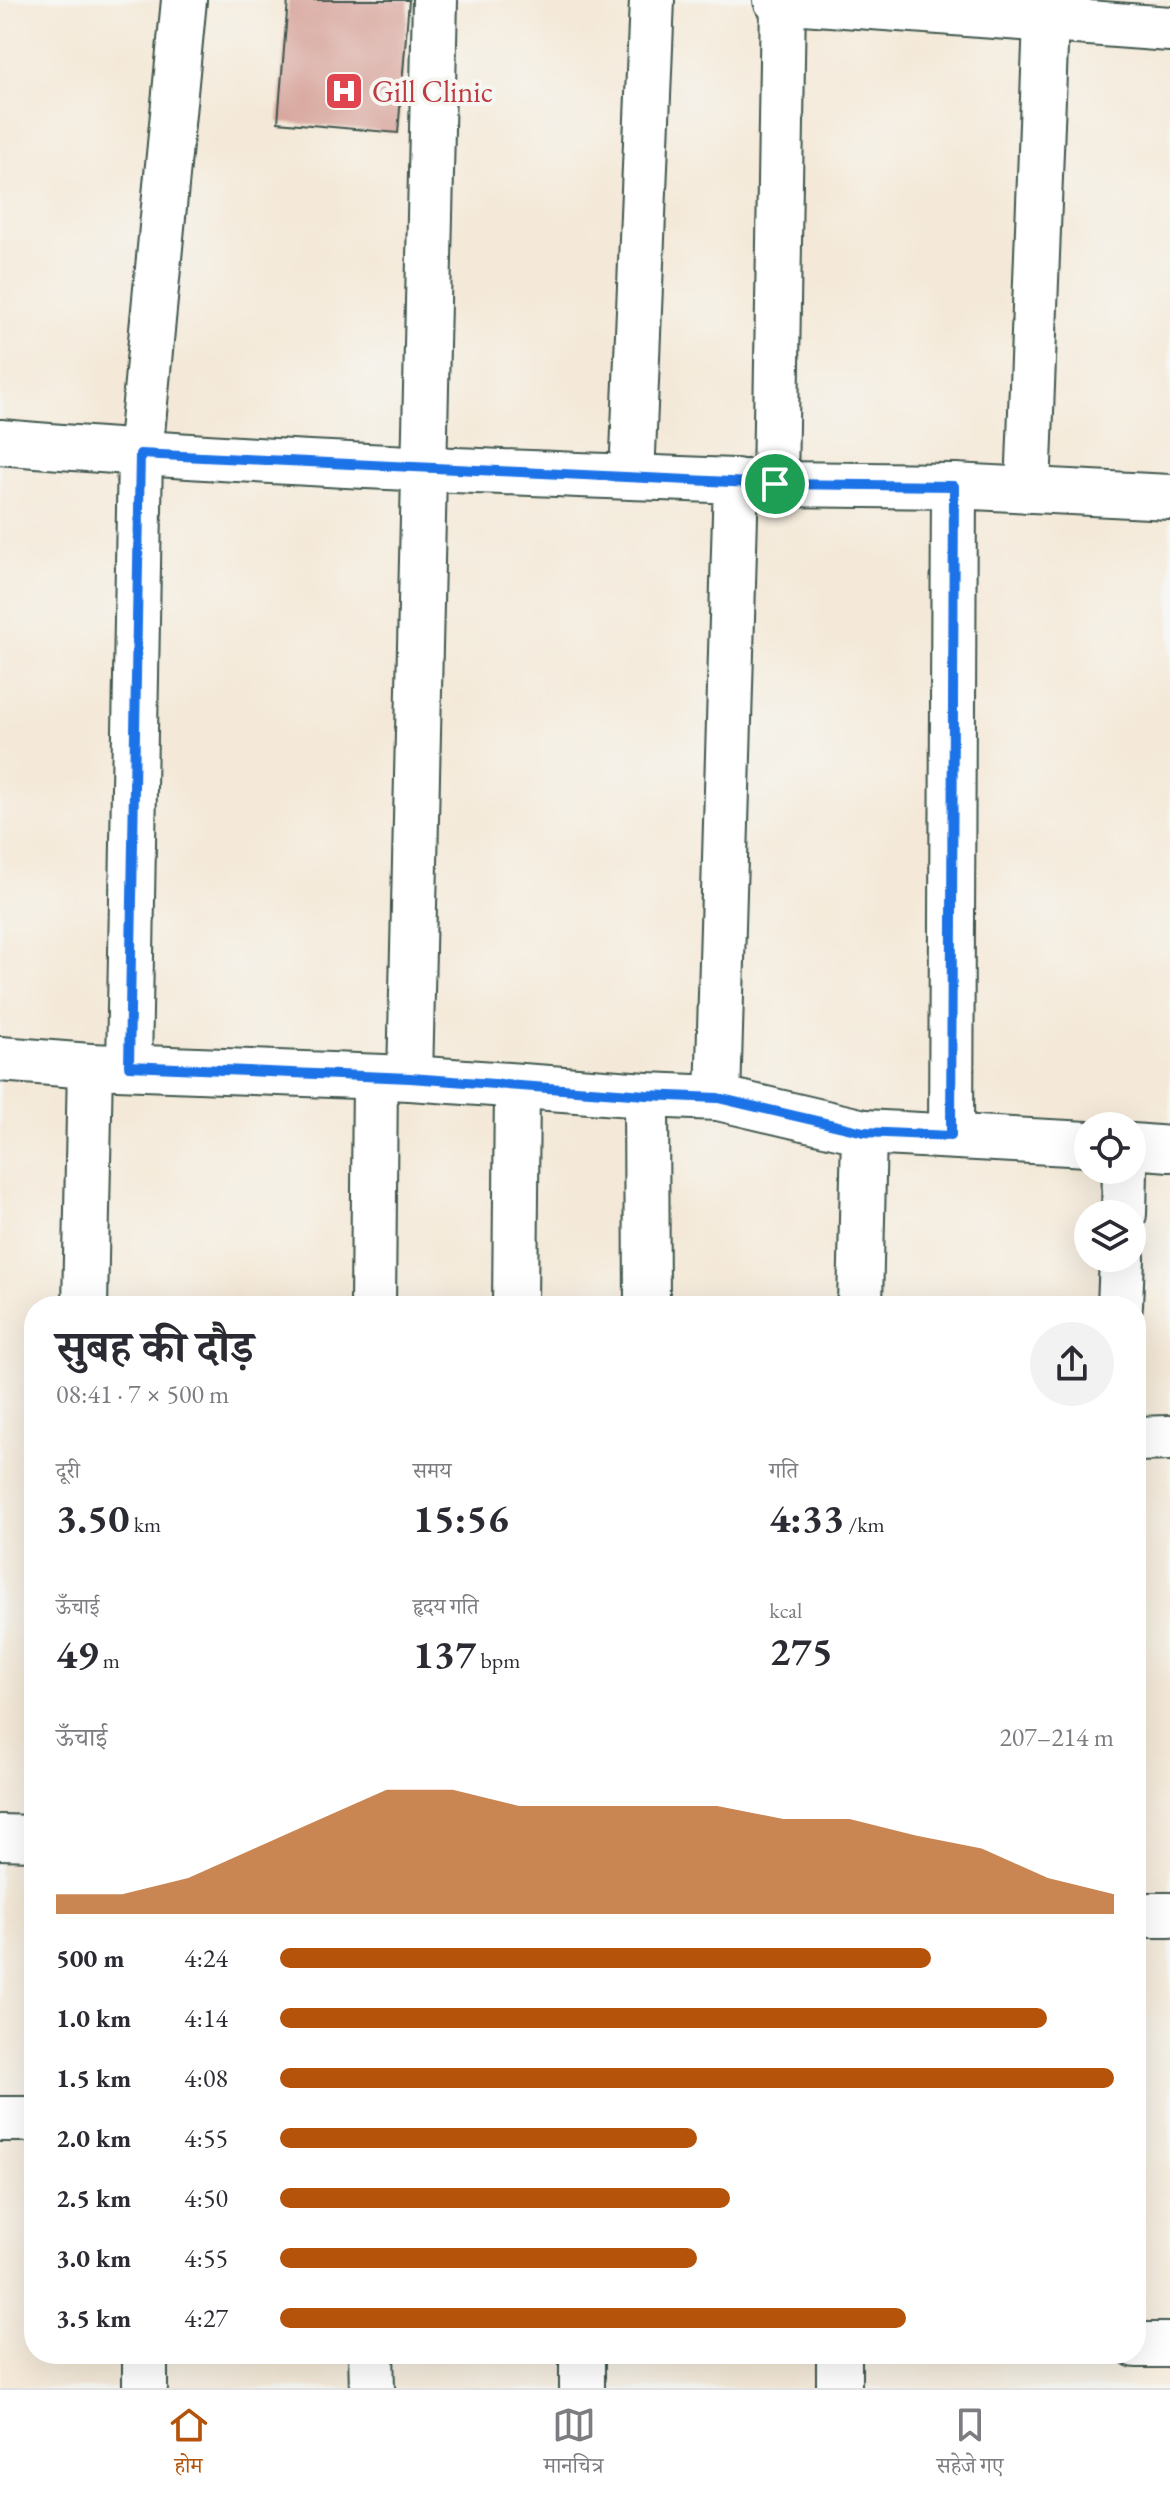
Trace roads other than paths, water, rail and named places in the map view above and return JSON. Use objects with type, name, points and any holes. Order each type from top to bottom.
[{"type":"street","points":[[86,1296],[109,1066],[140,454],[184,0]]},
{"type":"street","points":[[374,1296],[393,1078],[423,469],[435,0]]},
{"type":"street","points":[[632,477],[652,0]]},
{"type":"street","points":[[776,0],[1170,29]]},
{"type":"street","points":[[718,1098],[783,1]]},
{"type":"street","points":[[1028,490],[1046,20]]},
{"type":"street","points":[[0,442],[140,454],[423,469],[954,486],[1170,497]]},
{"type":"street","points":[[951,1136],[954,486]]},
{"type":"street","points":[[0,1059],[718,1098],[864,1132],[1074,1143]]},
{"type":"street","points":[[515,1296],[517,1086]]},
{"type":"street","points":[[646,1095],[647,1296]]},
{"type":"street","points":[[860,1296],[864,1132]]},
{"type":"street","points":[[1146,1147],[1170,1149]]},
{"type":"street","points":[[1120,1296],[1121,1272]]},
{"type":"street","points":[[1146,1439],[1170,1438]]},
{"type":"street","points":[[0,1837],[24,1838]]},
{"type":"street","points":[[1146,1915],[1170,1915]]},
{"type":"street","points":[[0,2119],[24,2119]]},
{"type":"street","points":[[1146,2345],[1170,2345]]},
{"type":"street","points":[[145,2364],[145,2388]]},
{"type":"street","points":[[371,2364],[372,2388]]},
{"type":"street","points":[[582,2364],[582,2388]]},
{"type":"street","points":[[839,2364],[839,2388]]},
{"type":"place","name":"Gill Clinic","points":[[344,91]]}]
